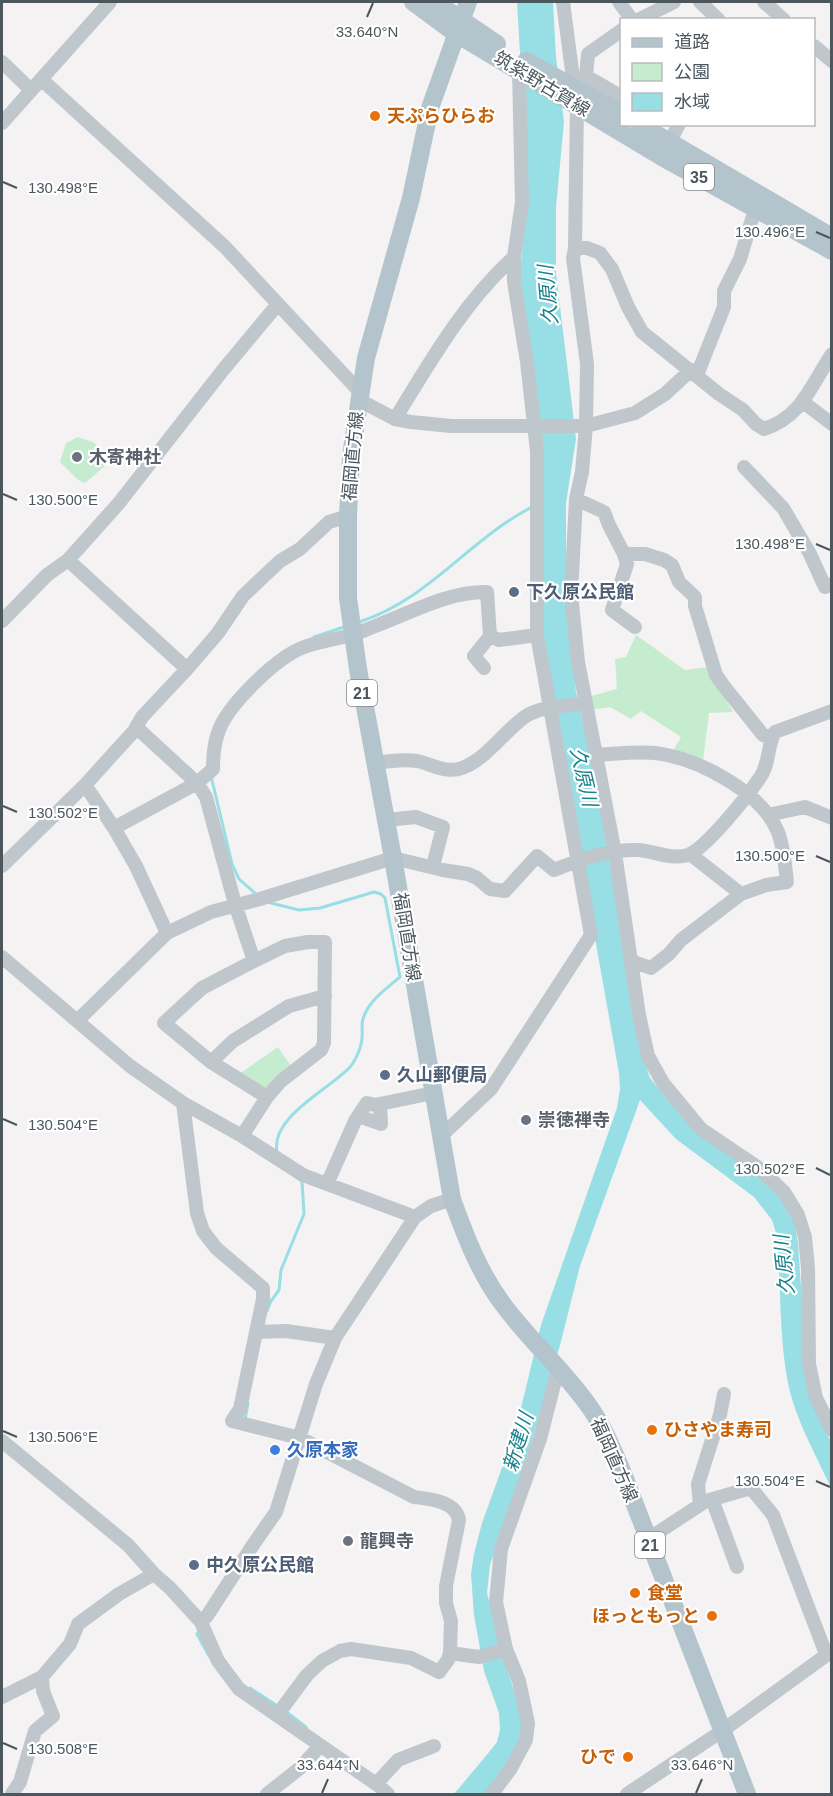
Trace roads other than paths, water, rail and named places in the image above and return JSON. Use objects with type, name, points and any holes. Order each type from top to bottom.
[{"type":"main road","name":"筑紫野古賀線","points":[[413,2],[458,26],[523,68],[572,93],[620,122]]},
{"type":"main road","name":"筑紫野古賀線","points":[[435,2],[458,26]]},
{"type":"main road","name":"福岡直方線","points":[[458,26],[460,2]]},
{"type":"main road","name":"福岡直方線","points":[[468,2],[430,108],[411,198],[366,358],[359,396],[351,456],[348,516],[348,598],[353,635],[453,1199],[472,1250],[501,1302],[591,1409],[608,1438],[747,1794]]},
{"type":"main road","name":"筑紫野古賀線","points":[[572,93],[620,114]]},
{"type":"main road","name":"筑紫野古賀線","points":[[627,126],[831,237]]},
{"type":"main road","name":"筑紫野古賀線","points":[[641,126],[666,149],[755,209],[831,251]]},
{"type":"street","points":[[2,123],[110,2]]},
{"type":"street","points":[[563,2],[572,93],[575,248],[573,258],[587,364],[586,426],[582,472],[576,499],[572,594],[578,662],[615,853],[648,1056],[663,1083],[701,1129],[759,1168],[784,1192],[798,1215],[805,1237],[808,1268],[809,1364],[816,1398],[831,1430]]},
{"type":"street","points":[[619,2],[631,18]]},
{"type":"street","points":[[642,18],[674,2]]},
{"type":"street","points":[[699,2],[717,18]]},
{"type":"street","points":[[764,2],[782,18]]},
{"type":"street","points":[[620,31],[588,54],[585,76],[620,96]]},
{"type":"street","points":[[567,39],[588,54]]},
{"type":"street","points":[[815,48],[831,61]]},
{"type":"street","points":[[2,62],[36,84],[225,247],[359,396],[395,419],[451,426],[586,426],[636,413],[694,373],[724,307],[724,291],[740,259],[755,209]]},
{"type":"street","points":[[441,1136],[491,1089],[591,935],[537,635],[537,451],[527,362],[514,282],[514,257],[522,202],[523,68]]},
{"type":"street","points":[[666,149],[678,126]]},
{"type":"street","points":[[575,248],[586,248],[600,253],[612,269],[628,308],[642,332],[719,394],[743,410],[764,429],[780,424],[803,402],[831,354]]},
{"type":"street","points":[[395,419],[450,332],[494,275],[514,257]]},
{"type":"street","points":[[2,621],[47,575],[68,560],[119,503],[278,304]]},
{"type":"street","points":[[803,402],[831,424]]},
{"type":"street","points":[[744,467],[783,508],[810,554],[825,586],[831,584]]},
{"type":"street","points":[[576,499],[604,512],[624,554],[627,564],[612,610],[635,627]]},
{"type":"street","points":[[2,866],[85,785],[136,728],[142,717],[218,633],[243,596],[280,561],[300,549],[328,522],[348,516]]},
{"type":"street","points":[[624,554],[645,554],[672,565],[679,582],[695,597],[695,606],[716,675],[763,735],[772,738]]},
{"type":"street","points":[[68,560],[187,669]]},
{"type":"street","points":[[114,828],[197,783],[213,769],[218,731],[248,689],[278,661],[302,648],[325,640],[353,635],[448,598],[470,592],[487,592],[490,636],[474,656],[484,668]]},
{"type":"street","points":[[490,636],[500,640],[537,635]]},
{"type":"street","points":[[376,763],[401,760],[418,761],[438,769],[459,770],[471,764],[527,715],[550,708],[585,703]]},
{"type":"street","points":[[76,1021],[167,933],[211,912],[235,904],[260,899],[393,858],[468,874],[490,889],[505,891],[537,856],[554,870],[578,860],[640,850],[667,856],[690,854],[705,843],[761,777],[775,732],[831,711]]},
{"type":"street","points":[[136,728],[197,783],[206,797],[235,904],[254,961]]},
{"type":"street","points":[[595,754],[669,755],[705,767],[735,785],[768,815],[777,831],[782,847],[787,882],[766,885],[741,894],[681,940],[669,954],[651,968],[631,961]]},
{"type":"street","points":[[85,785],[136,866],[167,933]]},
{"type":"street","points":[[768,815],[805,807],[831,818]]},
{"type":"street","points":[[386,820],[416,817],[443,827],[433,866]]},
{"type":"street","points":[[690,854],[741,894]]},
{"type":"street","points":[[242,1136],[267,1097],[281,1082],[321,1050],[324,1043],[325,942],[285,946],[254,961],[202,988],[164,1023],[211,1062],[267,1097]]},
{"type":"street","points":[[2,957],[130,1066],[183,1103],[242,1136],[303,1175],[415,1217]]},
{"type":"street","points":[[211,1062],[233,1041],[289,1006],[325,996]]},
{"type":"street","points":[[327,1184],[341,1149],[367,1103],[380,1104],[433,1093]]},
{"type":"street","points":[[183,1103],[197,1213],[203,1231],[216,1248],[263,1288],[263,1299],[240,1409],[232,1421],[300,1438],[414,1497],[430,1498],[454,1508],[458,1513],[459,1520],[446,1586],[446,1603],[451,1621],[450,1653],[439,1672],[411,1658],[351,1649],[340,1651],[322,1660],[307,1674],[278,1714]]},
{"type":"street","points":[[358,1116],[381,1124],[380,1104]]},
{"type":"street","points":[[201,1622],[276,1512],[316,1384],[335,1338],[415,1217],[431,1206],[453,1199]]},
{"type":"street","points":[[256,1332],[286,1331],[335,1338]]},
{"type":"street","points":[[492,1794],[511,1768],[526,1740],[528,1723],[519,1681],[506,1649],[496,1602],[501,1549],[540,1439],[558,1369]]},
{"type":"street","points":[[724,1394],[720,1415],[698,1484],[737,1567]]},
{"type":"street","points":[[2,1441],[128,1545],[170,1588],[201,1622],[218,1660],[236,1686],[388,1794]]},
{"type":"street","points":[[627,1794],[722,1731],[829,1652],[773,1515],[751,1488],[706,1502],[648,1539]]},
{"type":"street","points":[[2,1697],[42,1677],[69,1644],[78,1624],[119,1594],[154,1574]]},
{"type":"street","points":[[450,1653],[479,1657],[506,1649]]},
{"type":"street","points":[[12,1794],[20,1782],[35,1731],[53,1716],[43,1691],[42,1677]]},
{"type":"street","points":[[267,1794],[294,1774],[320,1746]]},
{"type":"street","points":[[376,1784],[398,1760],[434,1746]]},
{"type":"water","points":[[517,2],[553,2],[556,57],[564,122],[556,207],[556,273],[576,439],[566,503],[570,635],[576,692],[594,772],[643,1057],[650,1078],[698,1132],[756,1172],[780,1196],[793,1216],[798,1243],[808,1392],[831,1442],[831,1488],[800,1421],[790,1392],[783,1343],[777,1236],[772,1220],[754,1197],[676,1139],[640,1100],[580,1266],[560,1345],[520,1482],[490,1565],[487,1593],[500,1646],[522,1717],[521,1742],[486,1794],[454,1794],[497,1742],[500,1730],[499,1713],[484,1671],[474,1615],[471,1574],[474,1554],[482,1523],[516,1429],[541,1325],[617,1108],[620,1089],[540,629],[541,602],[520,272],[528,191]]},
{"type":"waterway","points":[[359,622],[407,599],[509,520],[532,507]]},
{"type":"waterway","points":[[314,637],[344,627]]},
{"type":"waterway","points":[[211,776],[232,864],[239,879],[257,895]]},
{"type":"waterway","points":[[267,902],[299,910],[320,908],[374,892],[381,894],[385,898],[400,977],[378,995],[365,1012],[362,1021],[361,1044],[350,1067],[292,1116],[277,1139],[277,1152]]},
{"type":"waterway","points":[[267,1311],[279,1290],[281,1270],[304,1214],[302,1181],[300,1180]]},
{"type":"waterway","points":[[245,1420],[248,1403]]},
{"type":"waterway","points":[[200,1630],[197,1634],[209,1656]]},
{"type":"waterway","points":[[250,1688],[279,1707]]},
{"type":"waterway","points":[[285,1711],[306,1727]]},
{"type":"place","name":"天ぷらひらお","points":[[375,116]]},
{"type":"place","name":"木寄神社","points":[[77,457]]},
{"type":"place","name":"下久原公民館","points":[[514,592]]},
{"type":"place","name":"久山郵便局","points":[[385,1075]]},
{"type":"place","name":"崇徳禅寺","points":[[526,1120]]},
{"type":"place","name":"ひさやま寿司","points":[[652,1430]]},
{"type":"place","name":"久原本家","points":[[275,1450]]},
{"type":"place","name":"龍興寺","points":[[348,1541]]},
{"type":"place","name":"中久原公民館","points":[[194,1565]]},
{"type":"place","name":"食堂","points":[[635,1593]]},
{"type":"place","name":"ほっともっと","points":[[712,1616]]},
{"type":"place","name":"ひで","points":[[628,1757]]},
{"type":"water label","name":"久原川","points":[[548,295]]},
{"type":"water label","name":"久原川","points":[[584,777]]},
{"type":"water label","name":"久原川","points":[[784,1265]]},
{"type":"water label","name":"新建川","points":[[518,1442]]}]
